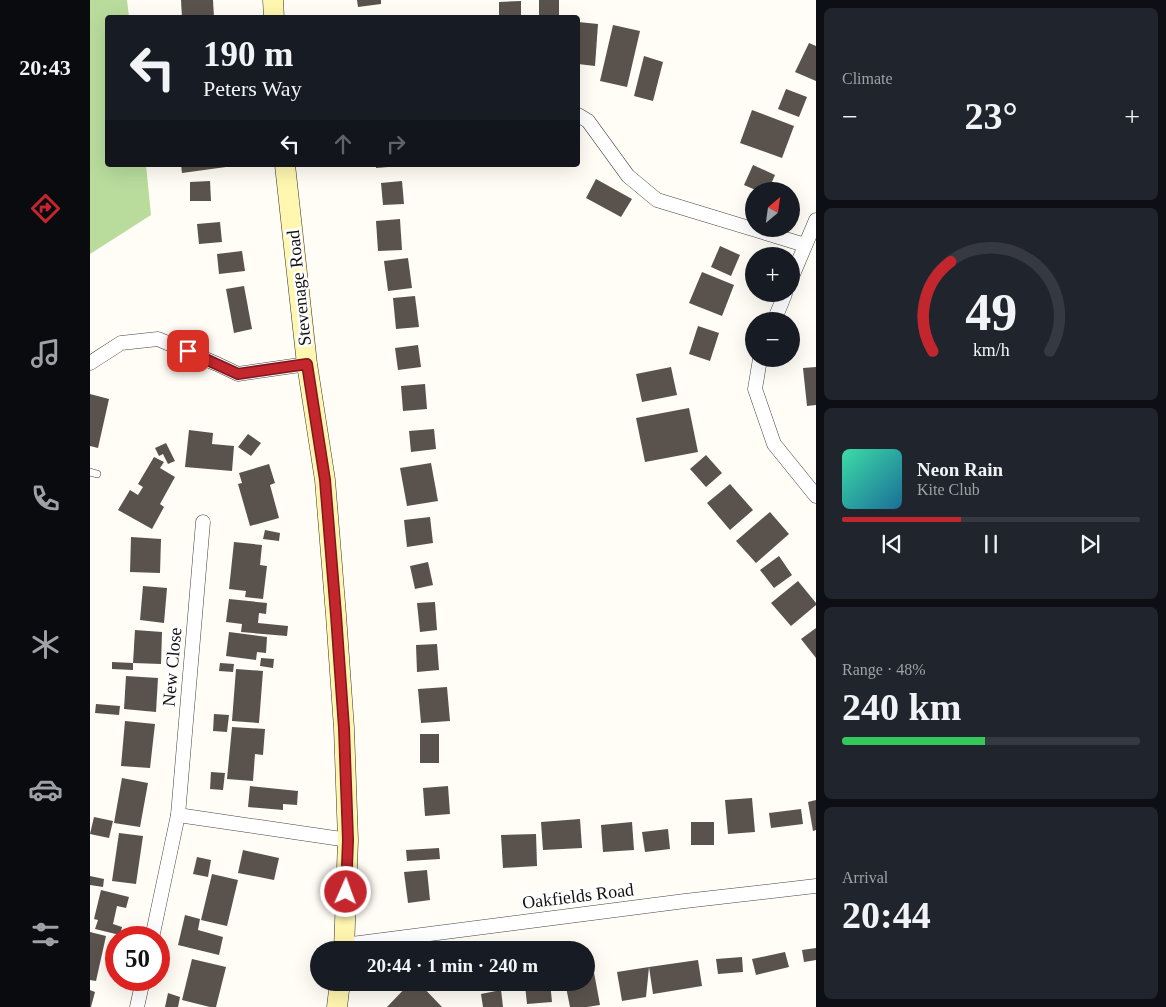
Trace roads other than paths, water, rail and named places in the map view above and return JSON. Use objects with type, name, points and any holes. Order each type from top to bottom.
[{"type":"main road","points":[[274,0],[274,15]]},
{"type":"main road","name":"Stevenage Road","points":[[285,167],[307,364],[325,480],[336,615],[344,728],[348,840],[344,941]]},
{"type":"main road","points":[[337,1007],[339,991]]},
{"type":"street","points":[[580,116],[588,121],[628,176],[657,200],[805,245]]},
{"type":"street","points":[[800,257],[816,220]]},
{"type":"street","points":[[90,363],[121,343],[158,339],[238,374],[307,364]]},
{"type":"street","points":[[759,367],[755,389],[774,444],[816,496]]},
{"type":"street","name":"New Close","points":[[155,926],[178,815],[203,522]]},
{"type":"street","points":[[178,815],[348,840]]},
{"type":"street","name":"Oakfields Road","points":[[388,941],[685,901],[816,886]]},
{"type":"street","points":[[138,1007],[141,991]]}]
